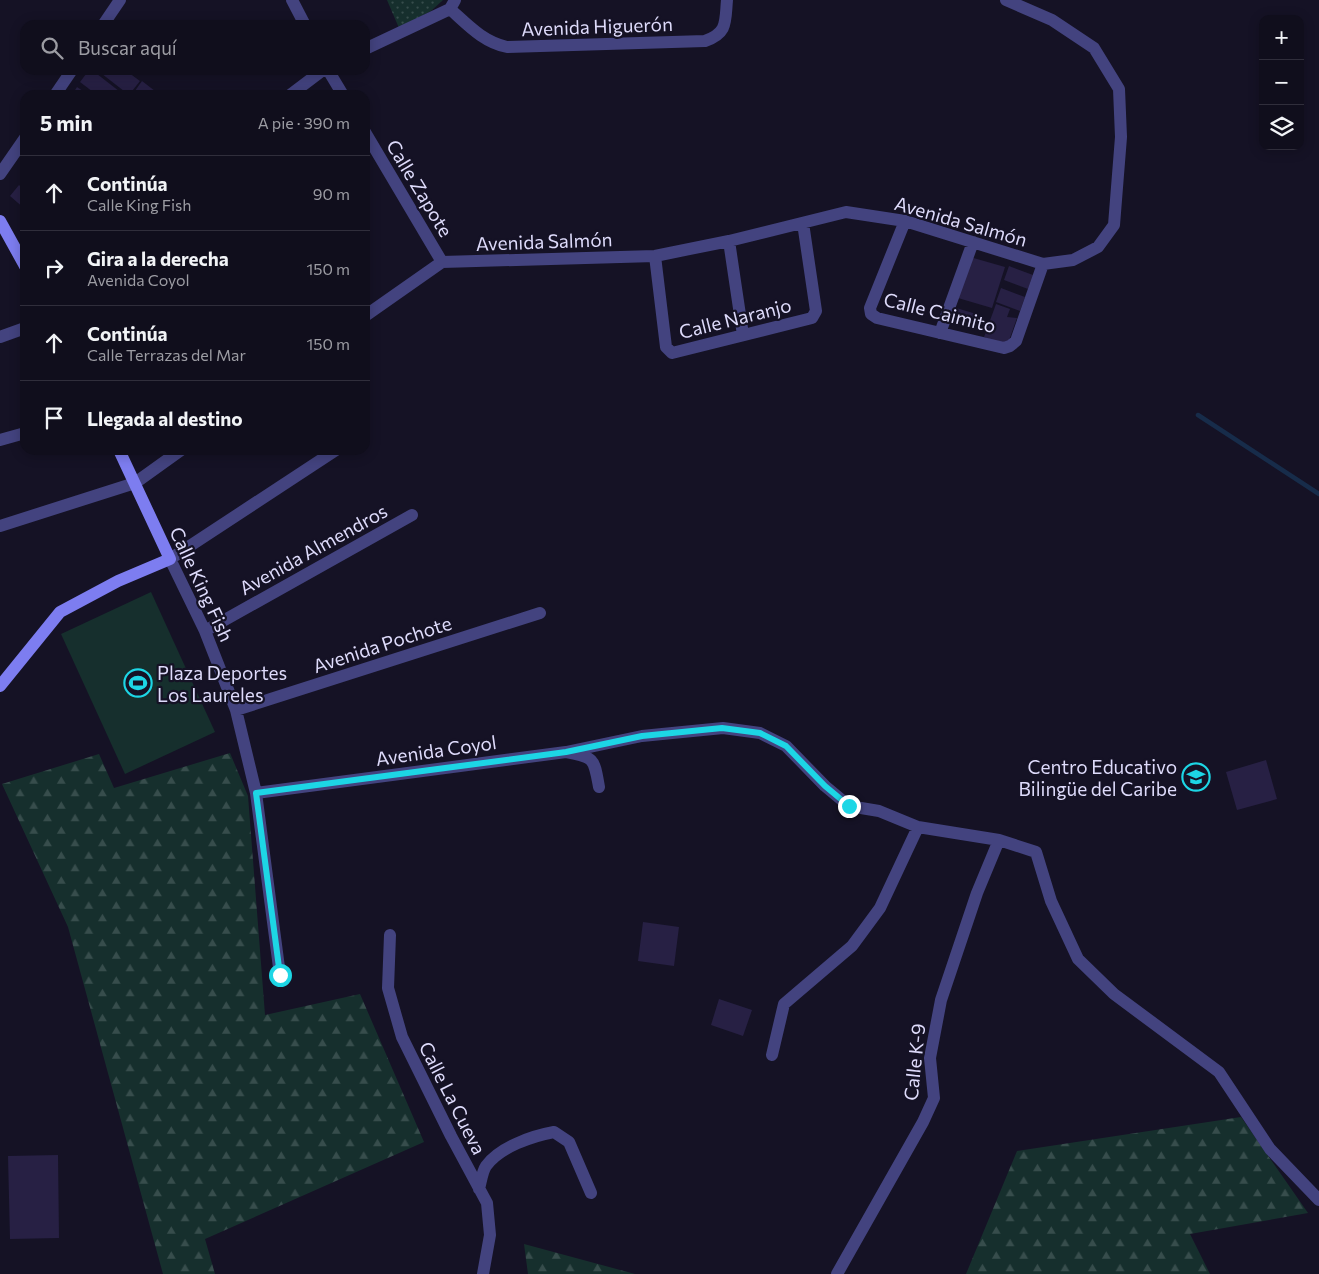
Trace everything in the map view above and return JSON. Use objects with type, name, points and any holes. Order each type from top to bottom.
[{"type":"street","points":[[106,20],[120,0]]},
{"type":"street","points":[[292,0],[302,20]]},
{"type":"street","name":"Avenida Higuerón","points":[[453,5],[480,37],[494,44],[507,47],[705,41],[717,37],[724,27],[727,0]]},
{"type":"street","name":"Avenida Salmón","points":[[442,262],[655,256],[729,241],[846,212],[905,221],[1043,264],[1073,260],[1098,247],[1114,225],[1121,137],[1119,88],[1094,48],[1052,20],[1006,0]]},
{"type":"street","points":[[370,46],[453,5]]},
{"type":"street","points":[[58,90],[69,75]]},
{"type":"street","points":[[297,90],[316,75]]},
{"type":"street","points":[[331,75],[340,90]]},
{"type":"street","name":"Calle Zapote","points":[[370,140],[442,262]]},
{"type":"street","points":[[0,174],[20,145]]},
{"type":"street","points":[[0,221],[20,257]]},
{"type":"street","name":"Calle Caimito","points":[[905,221],[870,308],[871,314],[878,318],[1004,348],[1016,341],[1043,264]]},
{"type":"street","name":"Calle Naranjo","points":[[655,256],[666,347],[672,353],[812,318],[816,311],[803,223]]},
{"type":"street","points":[[729,241],[743,335]]},
{"type":"street","points":[[940,333],[973,242]]},
{"type":"street","points":[[370,312],[442,262]]},
{"type":"street","points":[[0,337],[20,330]]},
{"type":"street","points":[[0,440],[20,434]]},
{"type":"street","name":"Calle King Fish","points":[[121,455],[205,631],[236,710],[256,793],[280,975]]},
{"type":"street","points":[[0,526],[135,483],[173,455]]},
{"type":"street","points":[[0,686],[60,612],[118,581],[170,560],[328,455]]},
{"type":"street","name":"Avenida Almendros","points":[[205,631],[412,515]]},
{"type":"street","name":"Avenida Pochote","points":[[236,710],[540,613]]},
{"type":"street","points":[[566,752],[642,736],[722,728],[760,733],[786,746],[825,786],[849,806],[879,811],[918,827],[999,840],[1036,852],[1051,901],[1078,959],[1114,994],[1219,1072],[1270,1148],[1319,1200]]},
{"type":"street","name":"Avenida Coyol","points":[[256,793],[566,752],[586,756],[595,764],[599,787]]},
{"type":"street","points":[[772,1055],[784,1004],[852,946],[880,908],[918,827]]},
{"type":"street","name":"Calle K-9","points":[[837,1274],[923,1122],[934,1098],[930,1058],[941,1000],[977,893],[999,840]]},
{"type":"street","name":"Calle La Cueva","points":[[390,935],[388,988],[402,1037],[451,1136],[487,1203],[490,1235],[483,1274]]},
{"type":"street","points":[[479,1189],[486,1167],[506,1148],[536,1135],[554,1132],[568,1142],[591,1194]]},
{"type":"green space","points":[[387,0],[443,0],[431,11],[399,28]]},
{"type":"green space","name":"Plaza Deportes Los Laureles","points":[[151,592],[215,732],[125,774],[61,634]]},
{"type":"green space","points":[[230,753],[248,796],[265,1015],[360,994],[424,1142],[205,1239],[215,1274],[163,1274],[68,927],[2,784],[99,754],[114,788]]},
{"type":"green space","points":[[1241,1117],[1308,1213],[1190,1234],[1210,1274],[966,1274],[1017,1151]]},
{"type":"green space","points":[[524,1244],[635,1274],[528,1274]]},
{"type":"building","points":[[85,75],[98,75],[118,90],[90,90],[80,82]]},
{"type":"building","points":[[103,75],[132,75],[140,81],[133,90],[123,90]]},
{"type":"building","points":[[142,81],[154,90],[136,90]]},
{"type":"building","points":[[19,185],[20,205],[10,196]]},
{"type":"building","points":[[970,257],[1005,267],[992,308],[958,298]]},
{"type":"building","points":[[1009,266],[1033,275],[1028,289],[1004,280]]},
{"type":"building","points":[[1001,288],[1025,297],[1020,311],[996,302]]},
{"type":"building","points":[[996,304],[1010,309],[1007,317],[1017,318],[1007,346],[984,337]]},
{"type":"building","points":[[953,307],[983,316],[979,329],[949,319]]},
{"type":"building","points":[[1266,760],[1277,799],[1237,810],[1226,772]]},
{"type":"building","points":[[643,922],[679,927],[674,966],[638,961]]},
{"type":"building","points":[[719,999],[752,1010],[743,1036],[711,1025]]},
{"type":"building","points":[[58,1155],[59,1238],[10,1239],[8,1156]]},
{"type":"waterway","points":[[1198,415],[1319,494]]},
{"type":"place","name":"Plaza Deportes Los Laureles","points":[[138,683]]},
{"type":"place","name":"Centro Educativo Bilingüe del Caribe","points":[[1196,777]]},
{"type":"route","points":[[280,975],[256,793],[566,752],[642,736],[722,728],[760,733],[786,746],[825,786],[849,806]]}]
